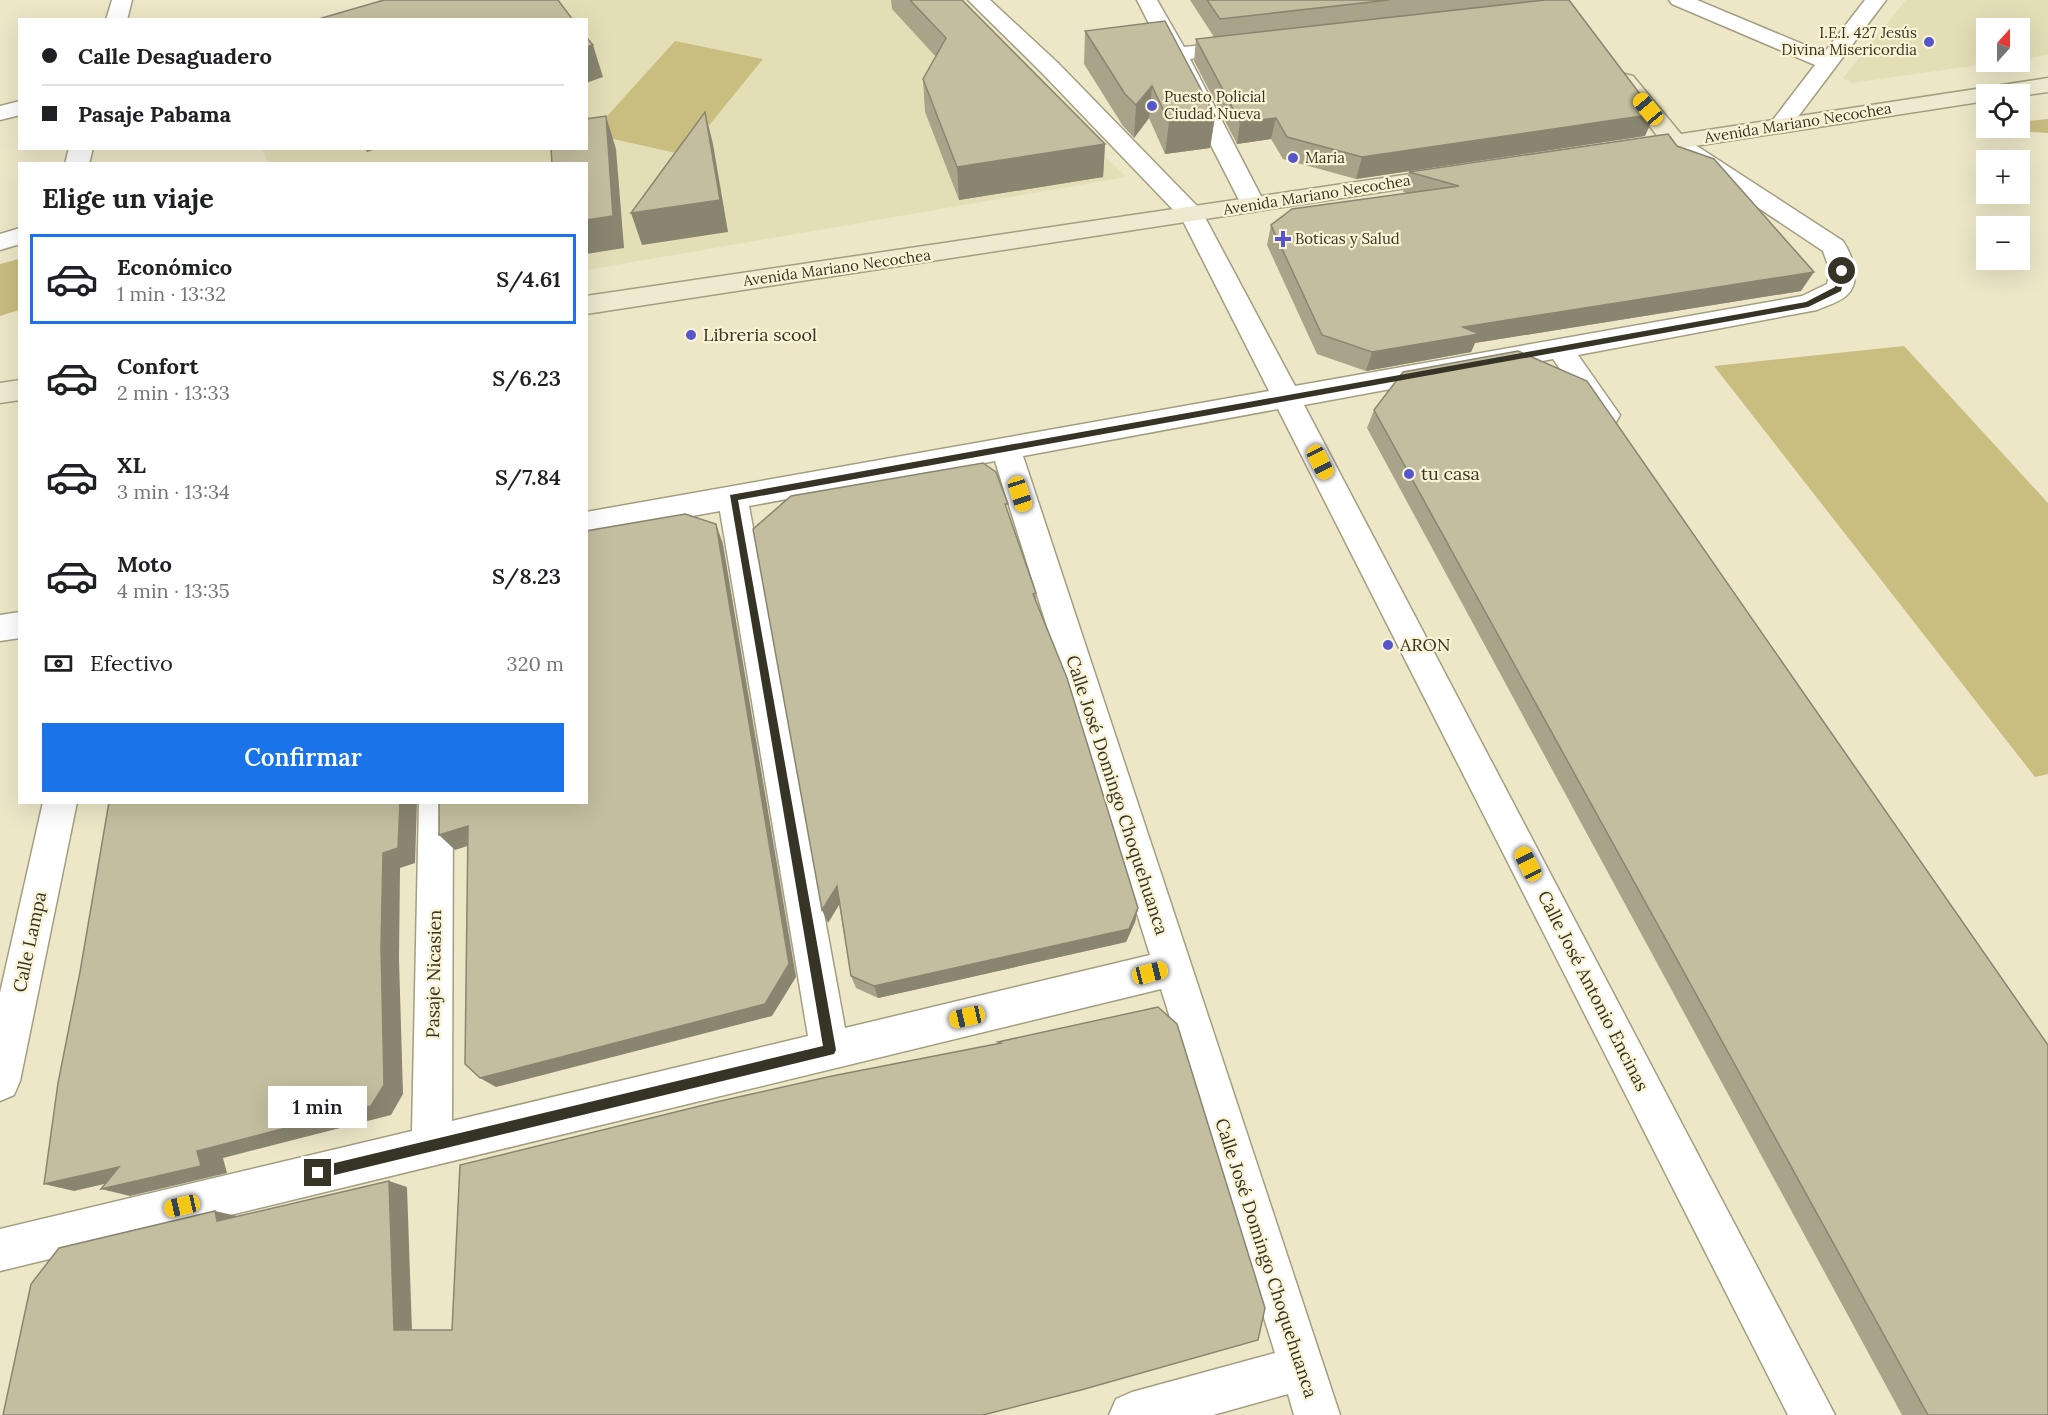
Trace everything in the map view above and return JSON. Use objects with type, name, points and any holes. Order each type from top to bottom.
[{"type":"main road","points":[[1610,63],[1675,142]]},
{"type":"main road","name":"Avenida Mariano Necochea","points":[[1605,152],[2048,85]]},
{"type":"main road","name":"Avenida Mariano Necochea","points":[[588,305],[1476,171]]},
{"type":"main road","points":[[0,393],[18,390]]},
{"type":"street","points":[[117,18],[122,0]]},
{"type":"street","name":"Calle José Antonio Encinas","points":[[978,0],[1050,68],[1192,215],[1812,1415]]},
{"type":"street","points":[[1147,0],[1177,54],[1252,204]]},
{"type":"street","points":[[1679,0],[1827,62]]},
{"type":"street","points":[[1780,125],[1876,0]]},
{"type":"street","points":[[1177,54],[1260,44]]},
{"type":"street","points":[[0,114],[18,109]]},
{"type":"street","points":[[588,524],[1808,304],[1838,289],[1842,271],[1834,247],[1675,142]]},
{"type":"street","points":[[0,242],[18,237]]},
{"type":"street","points":[[1561,350],[1622,438]]},
{"type":"street","name":"Calle José Domingo Choquehuanca","points":[[1006,449],[1317,1415]]},
{"type":"street","points":[[733,498],[830,1050]]},
{"type":"street","points":[[0,628],[18,625]]},
{"type":"street","name":"Calle Lampa","points":[[0,1082],[60,804]]},
{"type":"street","name":"Pasaje Nicasien","points":[[432,1145],[436,804]]},
{"type":"street","points":[[0,1250],[1173,968]]},
{"type":"street","points":[[1132,1415],[1302,1368]]},
{"type":"shaded area","points":[[467,0],[944,0],[1126,177],[588,270],[588,162],[268,162],[262,150],[588,150],[588,18],[404,18]]},
{"type":"shaded area","name":"I.E.I. 427 Jesús Divina Misericordia","points":[[1906,0],[2048,0],[2048,55],[2030,57],[2030,18],[1976,18],[1976,65],[1852,83],[1843,78]]},
{"type":"shaded area","points":[[675,41],[763,59],[685,155],[591,134]]},
{"type":"shaded area","points":[[2048,119],[2048,133],[2030,132],[2030,121]]},
{"type":"shaded area","points":[[18,259],[18,310],[0,316],[0,264]]},
{"type":"shaded area","points":[[1904,346],[2048,503],[2048,774],[2035,777],[1714,366]]},
{"type":"building","points":[[384,0],[558,0],[572,18],[322,18]]},
{"type":"building","points":[[910,0],[962,0],[1105,144],[957,167],[923,79],[946,38]]},
{"type":"building","points":[[1207,0],[1389,0],[1220,19]]},
{"type":"building","points":[[1545,0],[1569,0],[1655,114],[1362,157],[1287,137],[1276,118],[1240,122],[1196,39]]},
{"type":"building","points":[[1165,21],[1215,116],[1169,122],[1152,86],[1136,105],[1125,94],[1085,31]]},
{"type":"building","points":[[705,112],[720,200],[631,213]]},
{"type":"building","points":[[606,116],[613,216],[588,220],[588,162],[552,162],[551,150],[588,150],[588,119]]},
{"type":"building","points":[[1668,134],[1677,146],[1714,159],[1814,272],[1463,327],[1479,334],[1372,352],[1322,335],[1271,225],[1292,209],[1459,186],[1409,172]]},
{"type":"building","points":[[1518,351],[1587,381],[2048,1045],[2048,1415],[1928,1415],[1374,410],[1403,372]]},
{"type":"building","points":[[983,463],[996,472],[1008,504],[1005,504],[1036,593],[1033,594],[1067,678],[1138,908],[1129,929],[874,986],[851,976],[837,886],[822,910],[753,529],[791,496]]},
{"type":"building","points":[[685,514],[716,524],[789,964],[765,1004],[480,1078],[465,1064],[468,826],[439,835],[439,804],[588,804],[588,531]]},
{"type":"building","points":[[109,804],[400,804],[398,848],[383,853],[381,947],[384,1085],[371,1106],[197,1151],[201,1166],[101,1189],[119,1167],[44,1184],[58,1083],[80,972]]},
{"type":"building","points":[[1158,1007],[1177,1024],[1265,1308],[1258,1340],[983,1415],[3,1415],[31,1284],[59,1248],[215,1211],[217,1221],[389,1181],[394,1330],[452,1330],[460,1165],[716,1102],[832,1076],[1001,1043],[998,1042]]},
{"type":"place","name":"I.E.I. 427 Jesús Divina Misericordia","points":[[1929,42]]},
{"type":"place","name":"Puesto Policial Ciudad Nueva","points":[[1152,106]]},
{"type":"place","name":"Maria","points":[[1293,158]]},
{"type":"place","name":"Boticas y Salud","points":[[1283,239]]},
{"type":"place","name":"Libreria scool","points":[[691,335]]},
{"type":"place","name":"tu casa","points":[[1409,474]]},
{"type":"place","name":"ARON","points":[[1388,645]]},
{"type":"route","points":[[318,1173],[830,1050],[733,498],[1808,304],[1838,289],[1842,271]]}]
